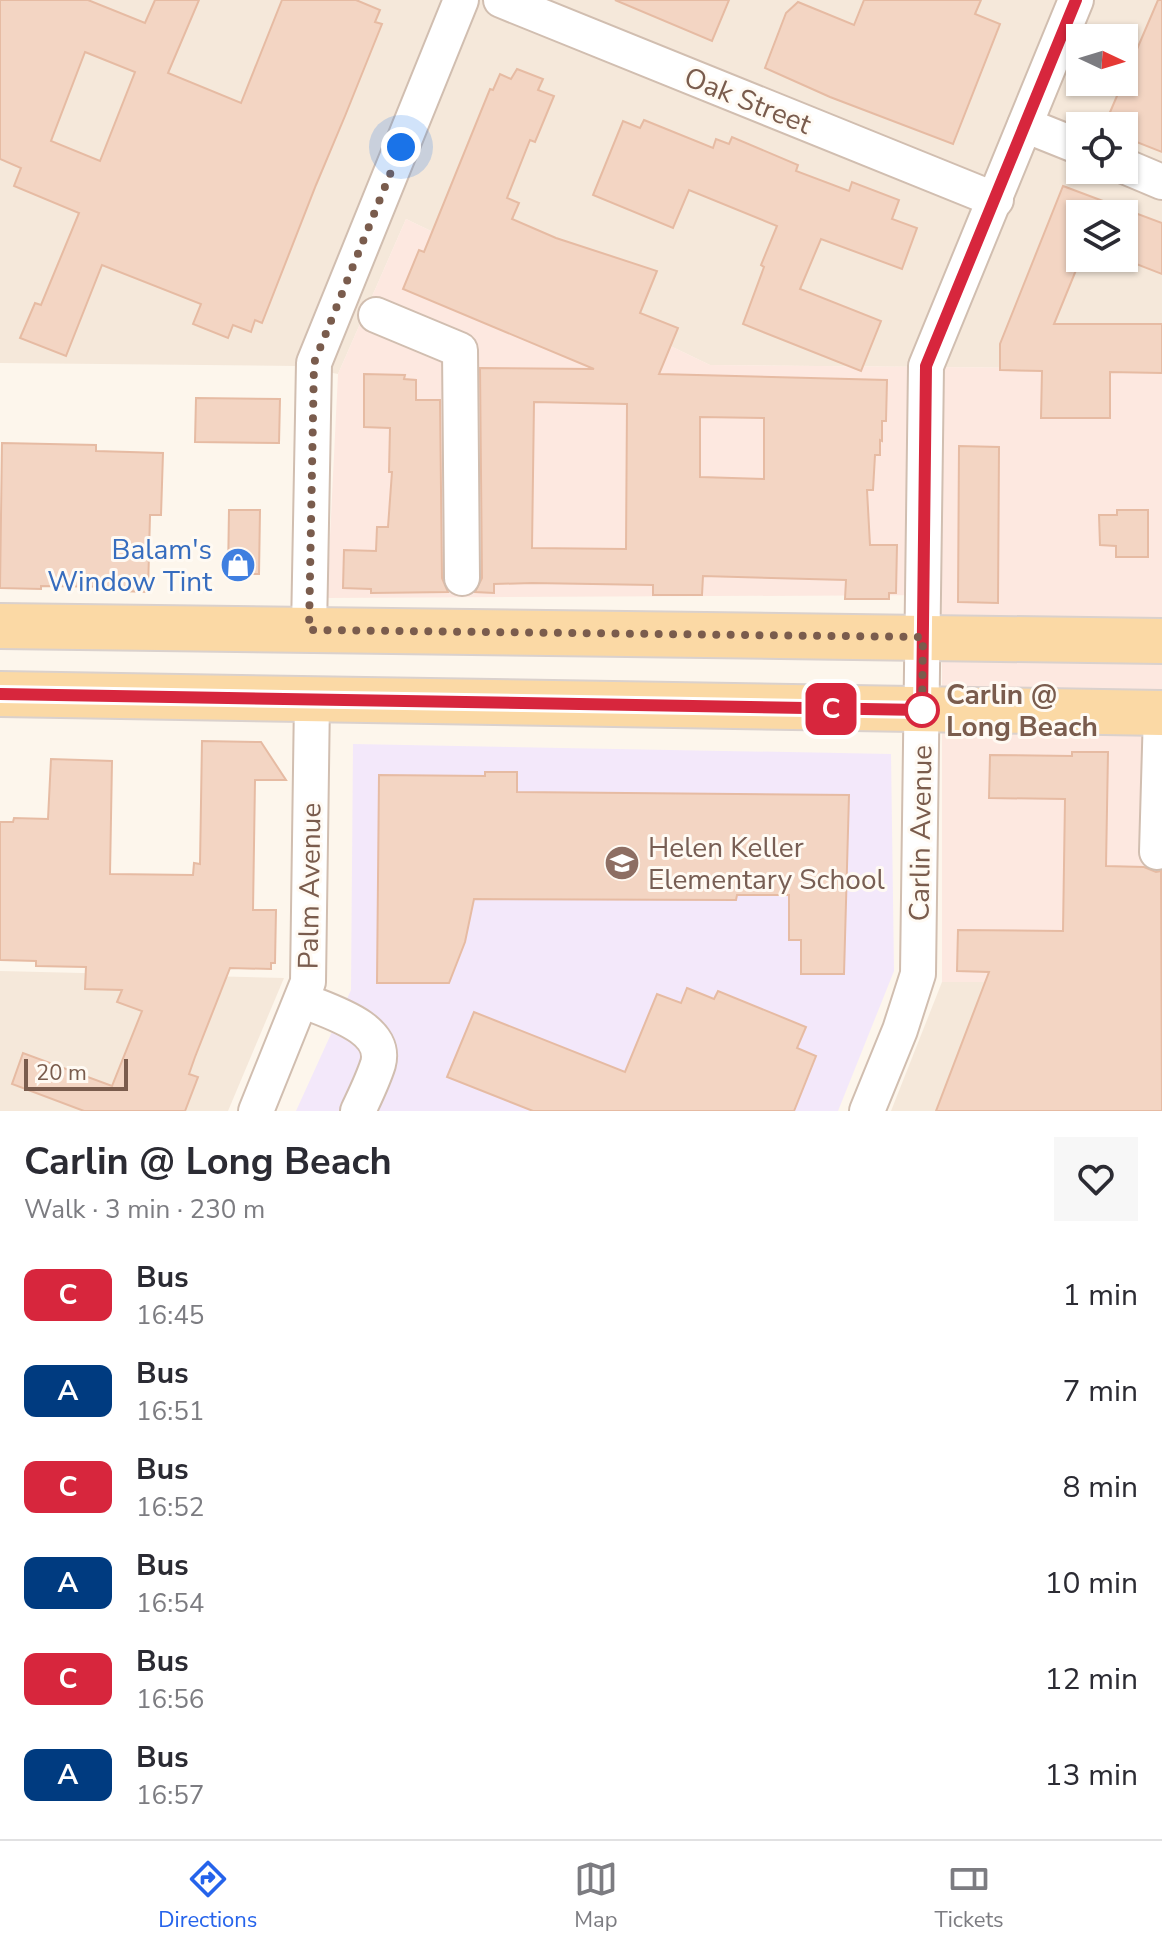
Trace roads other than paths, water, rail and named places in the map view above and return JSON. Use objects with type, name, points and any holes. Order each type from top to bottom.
[{"type":"main road","points":[[0,626],[309,630],[462,600],[923,637],[1162,641]]},
{"type":"main road","points":[[0,694],[1162,713]]},
{"type":"street","points":[[309,630],[314,363],[461,0]]},
{"type":"street","name":"Oak Street","points":[[501,0],[996,200]]},
{"type":"street","name":"Carlin Avenue","points":[[867,1111],[900,1030],[918,974],[926,366],[1076,0]]},
{"type":"street","points":[[1025,125],[1066,141]]},
{"type":"street","points":[[1138,172],[1162,182]]},
{"type":"street","points":[[376,315],[460,350],[462,600]]},
{"type":"street","name":"Palm Avenue","points":[[256,1111],[302,1000],[308,975],[312,699]]},
{"type":"street","points":[[1157,852],[1162,713]]},
{"type":"street","points":[[302,1000],[359,1025],[374,1040],[379,1062],[358,1111]]},
{"type":"place","name":"Balam's Window Tint","points":[[238,565]]},
{"type":"place","name":"Carlin @ Long Beach","points":[[922,710]]},
{"type":"place","name":"Helen Keller Elementary School","points":[[622,863]]}]
